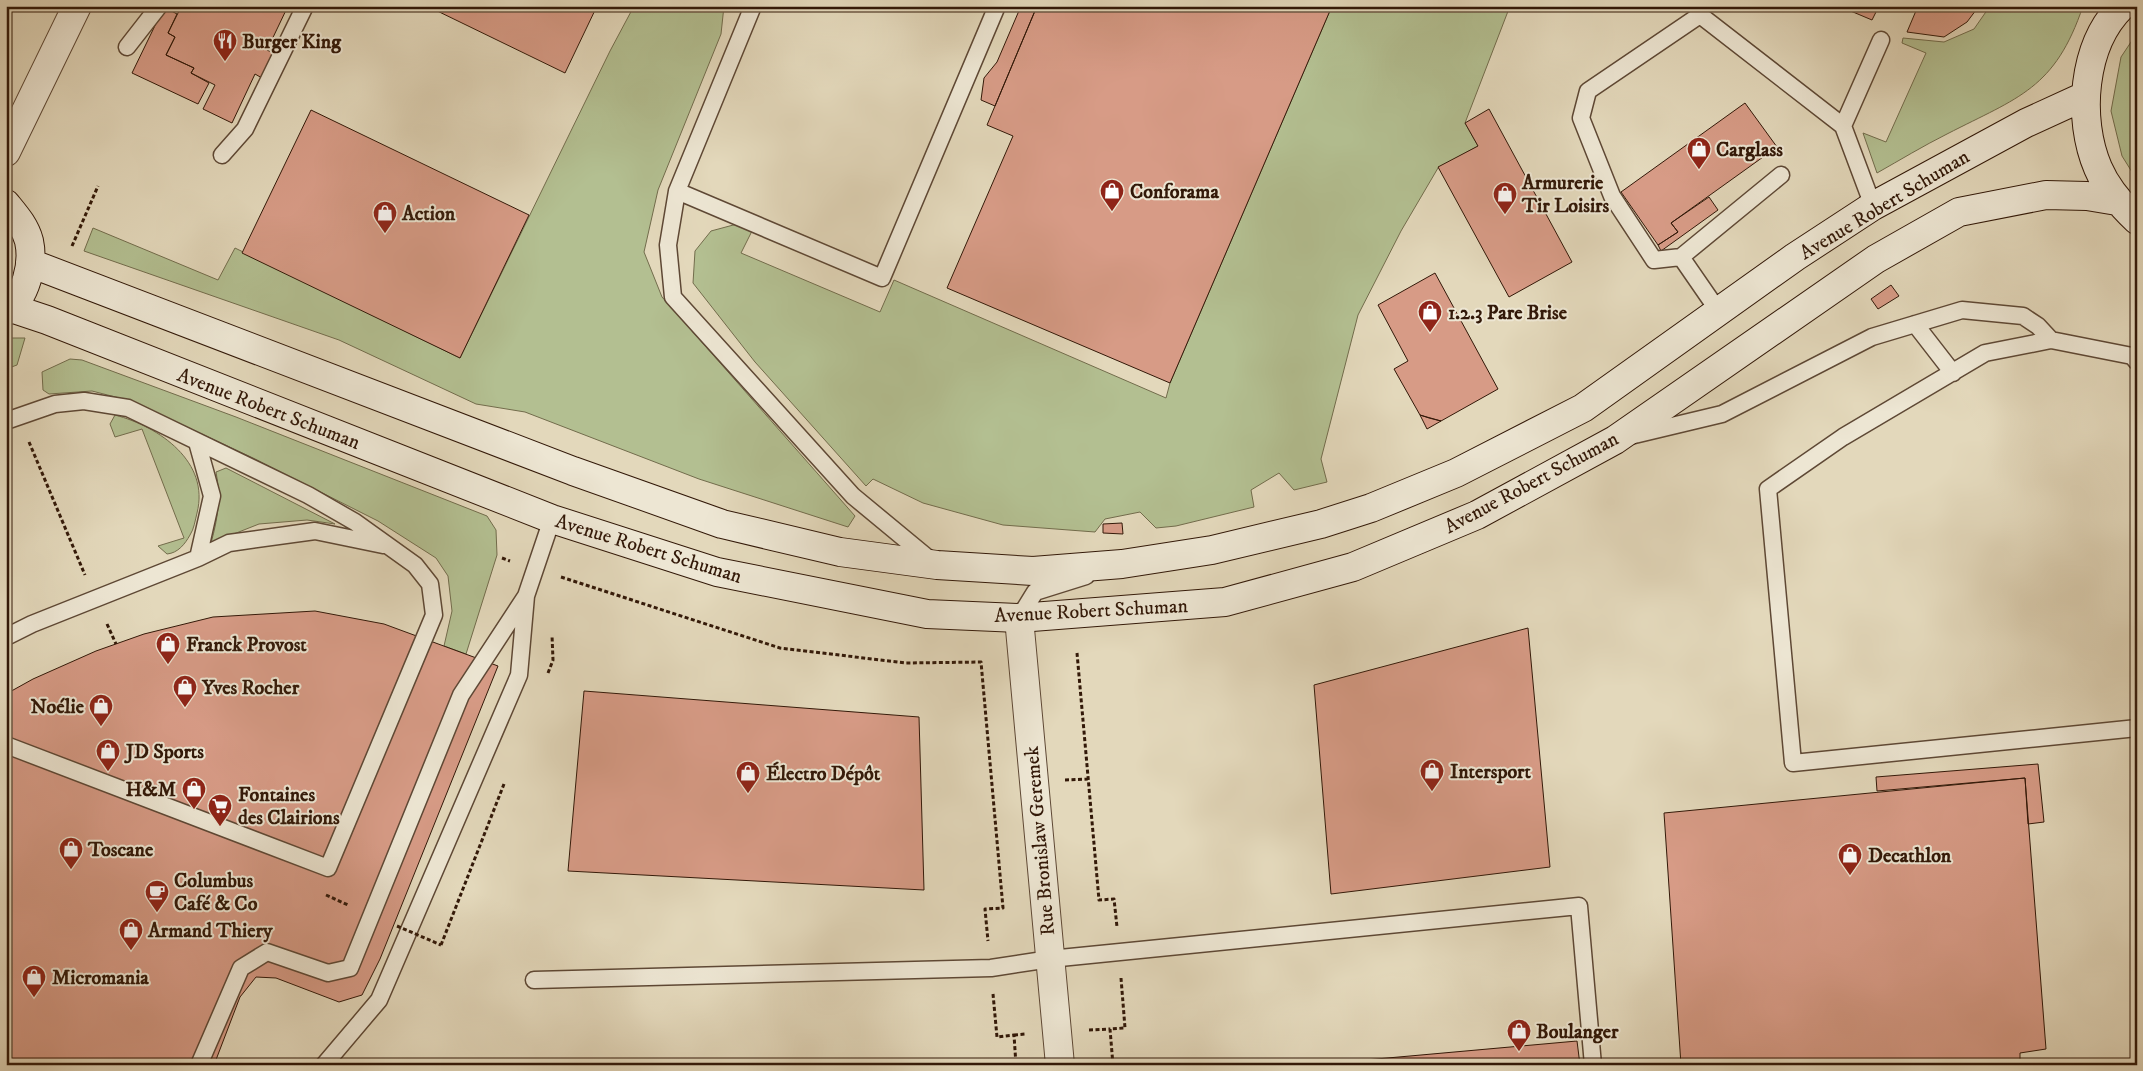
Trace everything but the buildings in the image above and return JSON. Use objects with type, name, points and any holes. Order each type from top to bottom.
[{"type":"street","points":[[6,152],[77,6]]},
{"type":"street","points":[[2118,9],[2094,52],[2085,96],[2087,133],[2098,169],[2117,201],[2137,220]]},
{"type":"street","name":"Avenue Robert Schuman","points":[[30,263],[573,471],[722,524],[840,552],[937,566],[1033,571],[1122,564],[1212,550],[1321,524],[1371,508],[1456,473],[1583,408],[1795,257],[1873,206],[2026,123],[2085,96]]},
{"type":"street","name":"Avenue Robert Schuman","points":[[9,310],[47,320],[552,519],[717,572],[927,614],[1019,618],[1226,602],[1353,567],[1477,515],[1615,440],[1876,260],[1959,212],[2046,195],[2087,196],[2117,201]]},
{"type":"street","points":[[6,204],[20,220],[29,240],[30,263],[25,287],[9,310]]},
{"type":"street","name":"Rue Bronislaw Geremek","points":[[1019,618],[1060,1065]]},
{"type":"lane","points":[[127,47],[160,6]]},
{"type":"lane","points":[[222,155],[245,129],[305,6]]},
{"type":"lane","points":[[754,6],[677,191],[668,245],[673,297],[853,496],[937,566]]},
{"type":"lane","points":[[677,191],[882,278],[997,6]]},
{"type":"lane","points":[[1781,175],[1681,257],[1654,260],[1612,196],[1581,118],[1588,91],[1700,15],[1843,126],[1873,206]]},
{"type":"lane","points":[[1843,126],[1881,40]]},
{"type":"lane","points":[[1681,257],[1719,312]]},
{"type":"lane","points":[[1615,440],[1722,414],[1872,337],[1962,310],[2023,316],[2038,326],[2051,340]]},
{"type":"lane","points":[[1915,324],[1953,372]]},
{"type":"lane","points":[[2137,362],[2132,356],[2051,340],[1985,353],[1843,437],[1768,489],[1793,763],[2137,728]]},
{"type":"lane","points":[[6,744],[328,868],[434,615],[430,584],[416,565],[355,522],[308,495],[128,408],[84,402],[55,404],[12,419]]},
{"type":"lane","points":[[197,442],[212,496],[198,558]]},
{"type":"lane","points":[[324,1065],[379,1000],[519,675],[526,596],[552,519]]},
{"type":"lane","points":[[6,637],[32,624],[198,558],[229,543],[315,530],[390,546]]},
{"type":"lane","points":[[1019,618],[1035,592],[1122,564]]},
{"type":"lane","points":[[199,1065],[241,968],[267,952],[328,973],[350,968],[461,695],[526,596]]},
{"type":"lane","points":[[534,980],[990,968],[1050,959],[1579,906],[1593,1065]]},
{"type":"path","points":[[70,252],[98,186]]},
{"type":"path","points":[[12,419],[116,644]]},
{"type":"path","points":[[535,568],[780,648],[906,662],[981,662],[1003,908],[985,909],[990,968],[996,1037],[1014,1035],[1016,1065]]},
{"type":"path","points":[[1077,653],[1099,900],[1114,899],[1119,952],[1125,1028],[1110,1029],[1113,1065]]},
{"type":"path","points":[[318,892],[441,945],[453,913]]},
{"type":"green space","points":[[634,6],[724,6],[721,34],[658,190],[644,252],[662,297],[855,516],[848,527],[699,479],[525,412],[476,404],[339,340],[84,251],[93,228],[218,280],[235,248],[460,358],[610,51]]},
{"type":"green space","points":[[1332,6],[1510,6],[1465,123],[1478,146],[1438,168],[1401,231],[1358,315],[1321,459],[1327,482],[1294,490],[1279,473],[1251,490],[1254,507],[1176,526],[1156,528],[1140,512],[1105,519],[1095,532],[1003,525],[923,503],[873,479],[866,486],[755,362],[693,283],[695,251],[711,231],[737,224],[753,229],[741,253],[880,312],[894,280],[1166,398],[1170,383]]},
{"type":"green space","points":[[1990,6],[2083,6],[2072,34],[2060,56],[2047,73],[2032,87],[1995,110],[1929,143],[1877,173],[1863,133],[1886,142],[1926,53],[1902,43],[1903,38],[1944,42],[1974,29]]},
{"type":"green space","points":[[2137,33],[2137,180],[2122,156],[2111,111],[2121,57]]},
{"type":"green space","points":[[6,338],[25,338],[17,365],[6,369]]},
{"type":"green space","points":[[70,359],[82,360],[236,417],[487,516],[496,530],[497,555],[466,654],[444,646],[452,611],[448,576],[436,558],[378,521],[253,458],[131,401],[92,391],[49,394],[43,390],[42,372]]},
{"type":"green space","points":[[115,415],[149,428],[164,438],[178,449],[189,463],[196,478],[199,495],[194,525],[186,542],[175,552],[167,554],[158,546],[184,538],[142,429],[115,437],[110,424]]},
{"type":"green space","points":[[226,468],[335,524],[307,520],[259,524],[211,543],[218,508],[216,472]]},
{"type":"place","name":"Burger King","points":[[225,62]]},
{"type":"place","name":"Carglass","points":[[1699,170]]},
{"type":"place","name":"Conforama","points":[[1112,212]]},
{"type":"place","name":"Armurerie Tir Loisirs","points":[[1505,215]]},
{"type":"place","name":"Action","points":[[385,234]]},
{"type":"place","name":"1.2.3 Pare Brise","points":[[1430,333]]},
{"type":"place","name":"Franck Provost","points":[[168,665]]},
{"type":"place","name":"Yves Rocher","points":[[185,708]]},
{"type":"place","name":"Noélie","points":[[101,727]]},
{"type":"place","name":"JD Sports","points":[[108,772]]},
{"type":"place","name":"Intersport","points":[[1432,792]]},
{"type":"place","name":"Électro Dépôt","points":[[748,794]]},
{"type":"place","name":"H&M","points":[[194,810]]},
{"type":"place","name":"Fontaines des Clairions","points":[[220,827]]},
{"type":"place","name":"Toscane","points":[[71,870]]},
{"type":"place","name":"Decathlon","points":[[1850,876]]},
{"type":"place","name":"Columbus Café & Co","points":[[157,913]]},
{"type":"place","name":"Armand Thiery","points":[[131,951]]},
{"type":"place","name":"Micromania","points":[[34,998]]},
{"type":"place","name":"Boulanger","points":[[1519,1052]]}]
